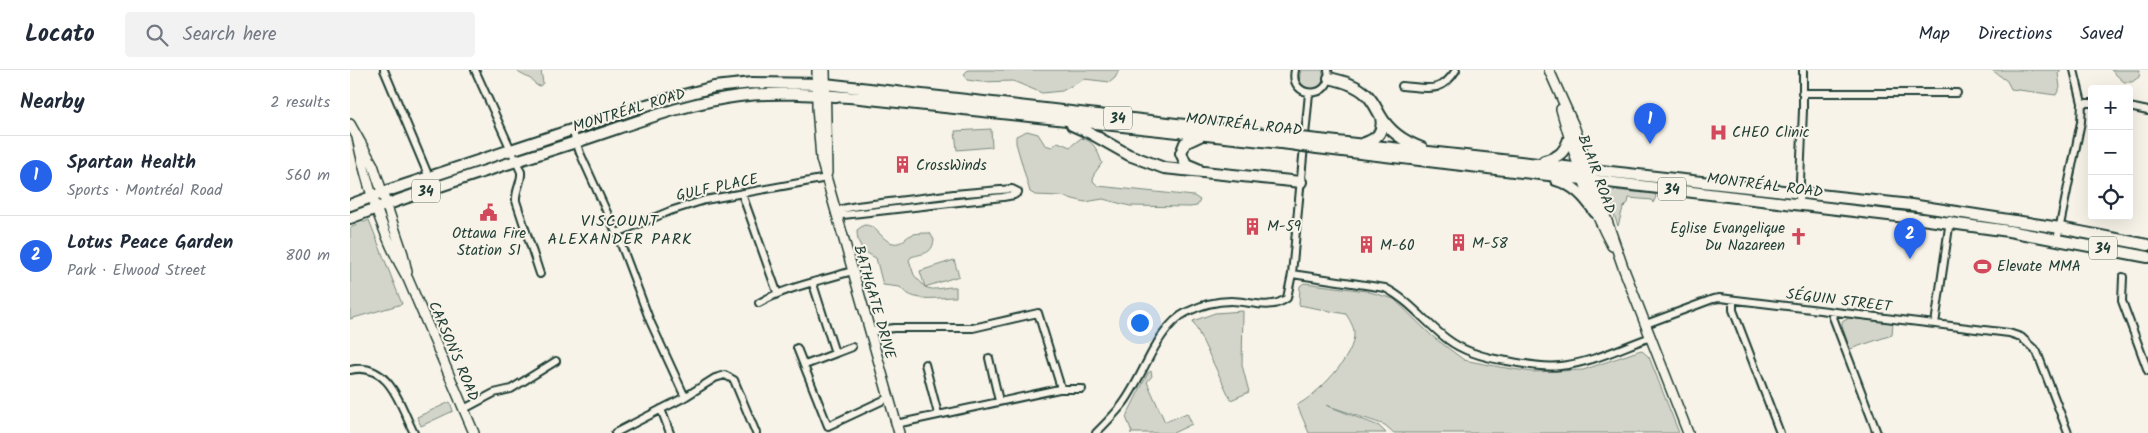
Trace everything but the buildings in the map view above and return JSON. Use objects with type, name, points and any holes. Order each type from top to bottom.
[{"type":"main road","points":[[1329,74],[1363,92],[1373,102],[1381,117],[1402,138],[1437,153]]},
{"type":"main road","name":"MONTRÉAL ROAD","points":[[350,205],[377,194],[650,104],[707,88],[746,83],[821,83],[1318,144],[1529,173],[1949,223],[2058,240],[2148,257]]},
{"type":"main road","points":[[707,88],[710,101]]},
{"type":"main road","name":"MONTRÉAL ROAD","points":[[350,218],[516,160],[651,117],[710,101],[752,95],[821,95],[1203,135],[1290,141]]},
{"type":"main road","points":[[1362,145],[1374,140],[1380,134],[1381,117]]},
{"type":"main road","points":[[1054,119],[1088,132],[1129,155],[1151,164],[1178,170],[1301,182]]},
{"type":"main road","points":[[1203,135],[1188,140],[1183,145],[1182,153],[1186,164],[1203,171]]},
{"type":"main road","points":[[1536,163],[1560,155],[1569,139]]},
{"type":"main road","name":"MONTRÉAL ROAD","points":[[1318,144],[1362,145],[1911,205],[2060,228],[2148,245]]},
{"type":"main road","points":[[1529,173],[1562,182],[1574,188],[1585,197],[1595,212]]},
{"type":"main road","points":[[1865,212],[1866,200]]},
{"type":"street","points":[[384,70],[428,177]]},
{"type":"street","points":[[476,70],[516,160],[522,180],[516,201],[540,274]]},
{"type":"street","points":[[817,70],[821,83]]},
{"type":"street","points":[[821,83],[825,70]]},
{"type":"street","points":[[1295,70],[1294,78],[1298,86],[1309,93],[1316,93],[1323,89],[1329,74]]},
{"type":"street","points":[[1402,86],[1434,88],[1448,82],[1456,70]]},
{"type":"street","name":"BLAIR ROAD","points":[[1549,70],[1574,126],[1588,180],[1688,433]]},
{"type":"street","points":[[1799,204],[1803,70]]},
{"type":"street","points":[[2058,240],[2081,122],[2082,103],[2074,70]]},
{"type":"street","name":"BATHGATE DRIVE","points":[[821,83],[828,158],[827,178],[835,213],[897,429]]},
{"type":"street","name":"BLAIR ROAD","points":[[1556,87],[1569,139],[1584,168]]},
{"type":"street","points":[[1096,433],[1123,404],[1166,329],[1182,315],[1218,302],[1233,301],[1265,305],[1282,301],[1288,294],[1292,274],[1309,93]]},
{"type":"street","points":[[1802,93],[1957,93]]},
{"type":"street","points":[[2082,103],[2088,103]]},
{"type":"street","points":[[2133,108],[2148,111]]},
{"type":"street","points":[[350,124],[357,137],[363,168],[377,194]]},
{"type":"street","points":[[572,130],[617,233],[650,321],[685,397]]},
{"type":"street","name":"GULF PLACE","points":[[617,233],[670,210],[705,200],[827,178]]},
{"type":"street","name":"BLAIR ROAD","points":[[1588,180],[1595,212],[1623,267]]},
{"type":"street","points":[[1012,190],[1018,192],[1014,195],[1003,197],[888,211],[843,215],[835,213],[842,208],[954,194],[1012,190]]},
{"type":"street","name":"CARSON'S ROAD","points":[[377,194],[386,204],[403,254],[408,280]]},
{"type":"street","name":"CARSON'S ROAD","points":[[377,194],[376,208],[394,256],[408,280],[474,433]]},
{"type":"street","points":[[742,194],[777,292]]},
{"type":"street","points":[[1935,324],[1951,211]]},
{"type":"street","points":[[759,303],[777,292],[813,284],[852,271]]},
{"type":"street","points":[[1292,274],[1386,288],[1398,295],[1447,339],[1460,347],[1488,358],[1544,366],[1560,366],[1583,362],[1651,336]]},
{"type":"street","points":[[2123,277],[2122,301],[2148,370]]},
{"type":"street","points":[[813,284],[834,353]]},
{"type":"street","name":"SÉGUIN STREET","points":[[1646,324],[1713,299],[2009,333],[2021,337],[2037,352],[2068,433]]},
{"type":"street","points":[[1733,300],[1733,310],[1780,433]]},
{"type":"street","points":[[1831,312],[1877,433]]},
{"type":"street","points":[[870,331],[894,328],[973,328],[1038,313],[1061,388]]},
{"type":"street","points":[[805,365],[852,347]]},
{"type":"street","points":[[797,348],[828,426],[888,398]]},
{"type":"street","points":[[988,358],[999,401]]},
{"type":"street","points":[[464,409],[494,393],[511,389],[556,361]]},
{"type":"street","points":[[926,364],[938,414]]},
{"type":"street","points":[[350,370],[363,369],[374,372],[390,383],[414,433]]},
{"type":"street","points":[[615,433],[685,397],[715,378],[725,375],[730,377],[740,394],[756,433]]},
{"type":"street","points":[[897,429],[938,414],[1061,388],[1082,388]]},
{"type":"street","points":[[660,409],[670,433]]},
{"type":"shaded area","points":[[516,70],[541,70],[543,83],[540,86],[536,85],[532,80]]},
{"type":"shaded area","points":[[968,70],[1119,70],[1115,78],[1110,82],[1084,79],[1062,91],[1042,93],[1013,81],[981,82],[967,80],[964,74]]},
{"type":"shaded area","points":[[1301,70],[1322,70],[1323,78],[1321,84],[1317,88],[1306,88],[1300,78]]},
{"type":"shaded area","points":[[1992,70],[2061,70],[2058,73],[2060,87],[2056,95],[2011,89],[2007,81]]},
{"type":"shaded area","points":[[2111,70],[2140,70],[2139,77],[2132,82],[2124,82]]},
{"type":"shaded area","points":[[991,129],[992,147],[957,150],[955,131]]},
{"type":"shaded area","points":[[1027,131],[1038,134],[1045,145],[1052,147],[1058,142],[1070,147],[1081,138],[1089,141],[1097,151],[1102,163],[1094,174],[1093,181],[1098,186],[1194,196],[1200,200],[1197,206],[1190,207],[1130,206],[1103,199],[1085,202],[1061,196],[1035,195],[1030,192],[1016,143],[1016,136]]},
{"type":"shaded area","points":[[1614,190],[1655,194],[1656,197],[1653,203],[1652,200],[1629,198],[1628,203],[1623,208],[1618,226],[1609,200],[1610,194]]},
{"type":"shaded area","points":[[369,220],[402,304],[350,319],[350,228]]},
{"type":"shaded area","points":[[864,225],[872,227],[885,239],[893,243],[902,242],[914,234],[930,233],[934,240],[929,251],[911,257],[909,260],[914,275],[925,287],[936,289],[956,287],[956,297],[919,298],[912,296],[900,287],[883,285],[876,258],[864,250],[858,240],[857,230]]},
{"type":"shaded area","points":[[954,260],[959,276],[925,287],[920,271]]},
{"type":"shaded area","points":[[1304,283],[1366,291],[1394,299],[1432,336],[1464,360],[1532,372],[1583,370],[1641,350],[1649,357],[1679,433],[1394,433],[1385,425],[1326,405],[1379,426],[1386,433],[1309,433],[1297,405],[1315,393],[1334,374],[1349,352],[1354,332],[1346,314],[1299,305],[1300,286]]},
{"type":"shaded area","points":[[1243,311],[1242,365],[1249,392],[1231,400],[1193,321],[1215,313]]},
{"type":"shaded area","points":[[1849,318],[1893,323],[1892,335],[1850,349],[1842,326],[1842,322]]},
{"type":"shaded area","points":[[1151,371],[1152,376],[1147,382],[1165,422],[1187,413],[1192,424],[1173,433],[1130,433],[1132,432],[1126,417],[1148,373]]},
{"type":"shaded area","points":[[450,402],[453,411],[421,426],[417,417]]},
{"type":"place","name":"CHEO Clinic","points":[[1718,132]]},
{"type":"place","name":"Spartan Health","points":[[1650,144]]},
{"type":"place","name":"CrossWinds","points":[[902,165]]},
{"type":"place","name":"Ottawa Fire Station 51","points":[[489,212]]},
{"type":"place","name":"M-59","points":[[1253,226]]},
{"type":"place","name":"Eglise Evangelique Du Nazareen","points":[[1799,237]]},
{"type":"place","name":"M-58","points":[[1458,243]]},
{"type":"place","name":"M-60","points":[[1366,245]]},
{"type":"place","name":"Lotus Peace Garden","points":[[1910,259]]},
{"type":"place","name":"Elevate MMA","points":[[1983,266]]},
{"type":"district","name":"VISCOUNT ALEXANDER PARK","points":[[620,229]]}]
